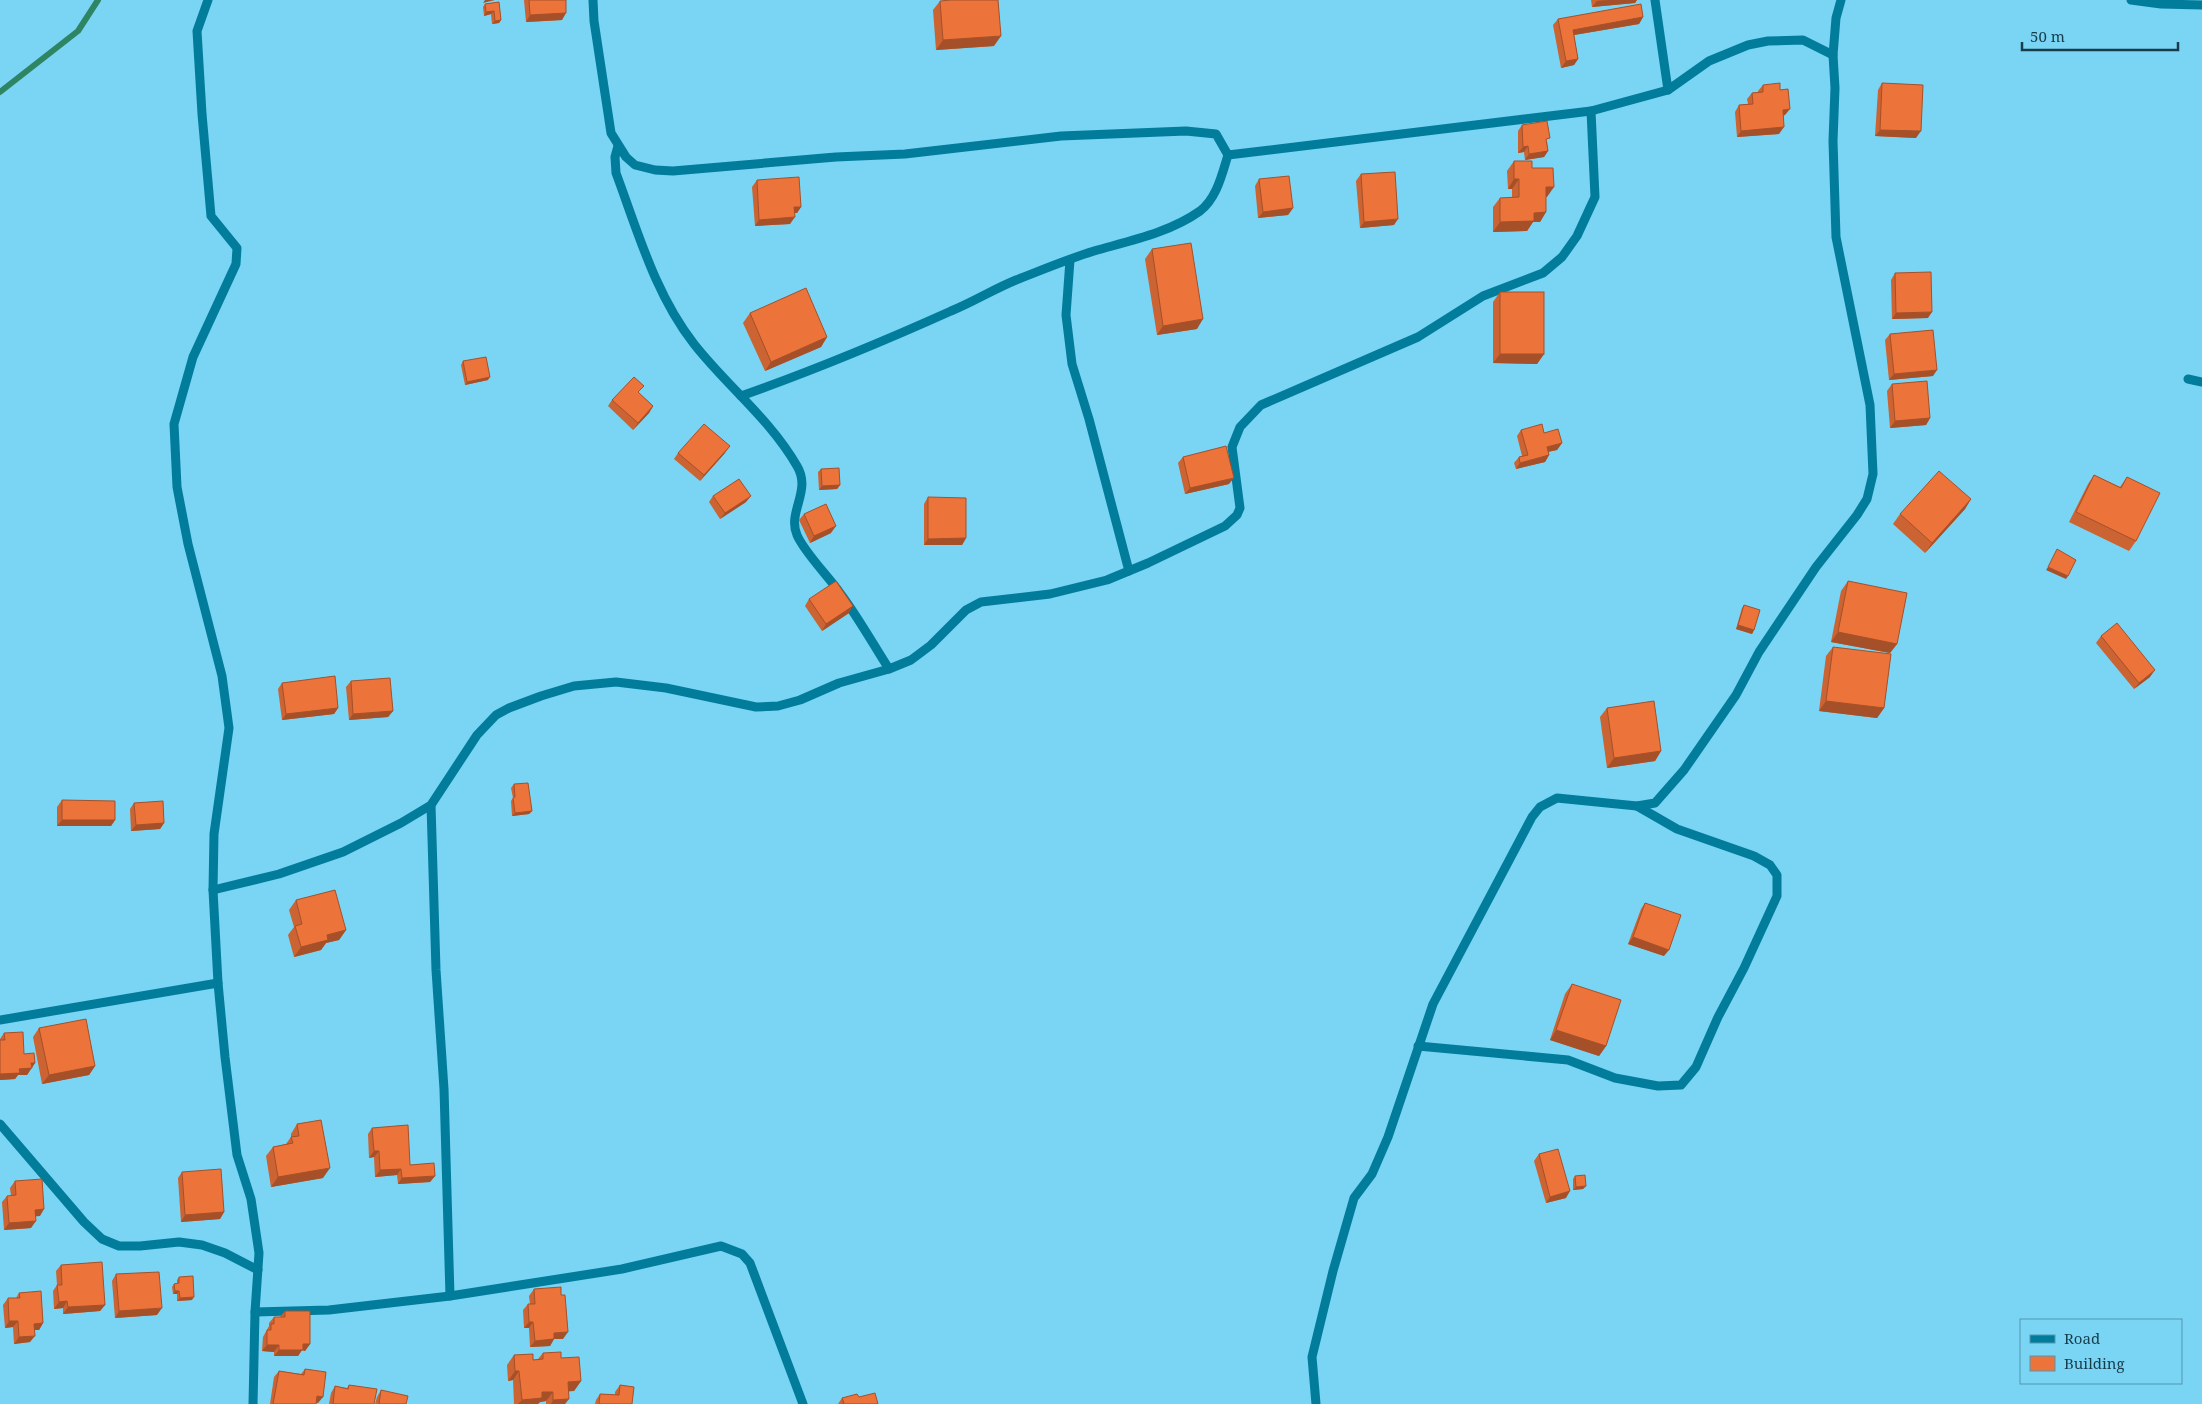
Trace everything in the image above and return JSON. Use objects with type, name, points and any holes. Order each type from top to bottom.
[{"type":"street","points":[[208,0],[197,30],[211,216],[237,248],[236,264],[193,357],[174,424],[177,487],[188,544],[222,676],[229,728],[214,834],[213,890],[218,983],[237,1155],[252,1199],[259,1253],[255,1312],[253,1404]]},
{"type":"street","points":[[593,0],[594,20],[612,133],[618,146],[635,165],[655,170],[673,171],[836,157],[905,154],[1061,136],[1186,131],[1216,134],[1228,155],[1216,190],[1202,209],[1189,218],[1129,242],[1093,252],[1014,281],[962,307],[822,366],[741,396]]},
{"type":"street","points":[[1655,0],[1668,90]]},
{"type":"street","points":[[1316,1404],[1312,1357],[1340,1245],[1354,1198],[1372,1174],[1388,1137],[1433,1004],[1532,817],[1540,807],[1557,798],[1637,806],[1655,803],[1684,770],[1736,695],[1764,644],[1816,568],[1867,499],[1873,474],[1870,406],[1836,237],[1833,141],[1836,88],[1833,55],[1836,18],[1841,0]]},
{"type":"street","points":[[2131,0],[2161,4],[2202,5]]},
{"type":"street","points":[[1228,155],[1591,111],[1668,90],[1709,60],[1748,45],[1768,41],[1803,40],[1833,55]]},
{"type":"street","points":[[213,890],[279,874],[343,852],[401,823],[431,805],[477,735],[496,715],[517,705],[574,686],[616,682],[666,688],[756,707],[778,706],[800,700],[839,683],[889,669],[911,660],[931,645],[966,610],[981,602],[1050,594],[1107,580],[1225,526],[1240,508],[1232,447],[1240,427],[1261,405],[1418,337],[1483,296],[1543,273],[1562,257],[1578,236],[1595,196],[1591,111]]},
{"type":"street","points":[[618,146],[616,173],[655,278],[670,311],[695,345],[769,425],[798,467],[802,479],[802,492],[794,524],[796,534],[801,544],[841,594],[889,669]]},
{"type":"street","points":[[1070,260],[1066,315],[1072,364],[1089,419],[1129,571]]},
{"type":"street","points":[[2188,379],[2202,382]]},
{"type":"street","points":[[431,805],[436,970],[444,1089],[450,1296]]},
{"type":"street","points":[[1418,1046],[1568,1060],[1615,1078],[1658,1086],[1681,1085],[1696,1067],[1765,923],[1777,896],[1777,875],[1770,865],[1754,856],[1677,828],[1637,806]]},
{"type":"street","points":[[0,1020],[218,983]]},
{"type":"street","points":[[0,1124],[84,1222],[102,1239],[120,1246],[179,1242],[202,1245],[225,1253],[258,1270]]},
{"type":"street","points":[[255,1312],[329,1310],[450,1296],[622,1269],[721,1246],[742,1254],[750,1263],[804,1404]]},
{"type":"building","points":[[529,0],[566,0],[566,13],[530,15]]},
{"type":"building","points":[[998,0],[1001,36],[943,40],[940,1]]},
{"type":"building","points":[[499,2],[501,20],[495,21],[494,11],[486,12],[485,4]]},
{"type":"building","points":[[1641,4],[1643,17],[1573,30],[1578,59],[1566,61],[1558,19]]},
{"type":"building","points":[[1780,83],[1780,90],[1788,89],[1790,109],[1783,110],[1784,127],[1741,131],[1739,105],[1753,104],[1752,93],[1763,92],[1763,85]]},
{"type":"building","points":[[1882,83],[1923,85],[1921,131],[1880,130]]},
{"type":"building","points":[[1547,121],[1550,138],[1546,139],[1548,151],[1529,154],[1528,146],[1523,147],[1522,125]]},
{"type":"building","points":[[1514,161],[1532,161],[1532,168],[1553,168],[1554,187],[1546,187],[1546,212],[1534,213],[1534,221],[1500,222],[1500,198],[1519,197],[1519,179],[1514,179]]},
{"type":"building","points":[[1395,172],[1398,219],[1364,222],[1361,174]]},
{"type":"building","points":[[1289,176],[1293,208],[1263,212],[1259,179]]},
{"type":"building","points":[[799,177],[801,207],[794,207],[795,217],[759,220],[757,180]]},
{"type":"building","points":[[1191,243],[1203,319],[1163,326],[1152,249]]},
{"type":"building","points":[[1931,272],[1932,312],[1896,313],[1895,273]]},
{"type":"building","points":[[806,288],[827,337],[771,362],[750,313]]},
{"type":"building","points":[[1500,292],[1544,292],[1544,354],[1500,354]]},
{"type":"building","points":[[1933,330],[1937,370],[1894,374],[1890,334]]},
{"type":"building","points":[[486,357],[490,377],[467,382],[463,361]]},
{"type":"building","points":[[634,377],[644,386],[638,392],[653,406],[638,423],[612,400]]},
{"type":"building","points":[[1927,381],[1930,418],[1895,421],[1892,384]]},
{"type":"building","points":[[704,424],[730,446],[704,475],[678,453]]},
{"type":"building","points":[[1542,424],[1544,433],[1558,429],[1562,443],[1547,447],[1549,455],[1520,463],[1519,457],[1528,455],[1521,430]]},
{"type":"building","points":[[1226,446],[1234,478],[1190,488],[1183,457]]},
{"type":"building","points":[[839,468],[840,485],[822,486],[821,469]]},
{"type":"building","points":[[1939,471],[1971,499],[1932,543],[1900,514]]},
{"type":"building","points":[[2094,475],[2121,488],[2127,477],[2160,493],[2136,541],[2076,512]]},
{"type":"building","points":[[739,479],[751,496],[725,513],[713,496]]},
{"type":"building","points":[[928,497],[966,498],[966,538],[928,539]]},
{"type":"building","points":[[826,504],[836,526],[814,536],[804,514]]},
{"type":"building","points":[[2057,549],[2076,560],[2068,576],[2048,567]]},
{"type":"building","points":[[836,581],[853,606],[826,624],[809,599]]},
{"type":"building","points":[[1848,581],[1907,593],[1897,644],[1838,632]]},
{"type":"building","points":[[1744,605],[1760,610],[1754,630],[1738,625]]},
{"type":"building","points":[[2117,623],[2155,670],[2139,683],[2101,636]]},
{"type":"building","points":[[1833,647],[1891,654],[1884,708],[1826,701]]},
{"type":"building","points":[[335,676],[338,708],[286,714],[282,683]]},
{"type":"building","points":[[390,678],[393,711],[353,714],[351,681]]},
{"type":"building","points":[[1654,701],[1661,751],[1614,758],[1607,708]]},
{"type":"building","points":[[528,783],[532,811],[515,813],[514,784]]},
{"type":"building","points":[[62,800],[115,801],[115,820],[62,820]]},
{"type":"building","points":[[163,801],[164,823],[136,825],[134,803]]},
{"type":"building","points":[[335,890],[346,930],[327,935],[328,940],[301,947],[295,926],[302,924],[296,900]]},
{"type":"building","points":[[1645,903],[1681,915],[1669,950],[1633,937]]},
{"type":"building","points":[[1572,984],[1621,1000],[1606,1046],[1556,1030]]},
{"type":"building","points":[[86,1019],[95,1066],[49,1075],[39,1028]]},
{"type":"building","points":[[23,1032],[24,1054],[34,1053],[35,1063],[31,1063],[32,1068],[19,1069],[20,1073],[0,1074],[0,1040],[5,1040],[4,1033]]},
{"type":"building","points":[[321,1120],[330,1168],[278,1177],[273,1147],[293,1143],[291,1137],[299,1136],[297,1124]]},
{"type":"building","points":[[408,1125],[410,1165],[434,1163],[435,1176],[402,1178],[401,1169],[380,1170],[379,1151],[374,1151],[372,1128]]},
{"type":"building","points":[[1558,1149],[1570,1191],[1550,1197],[1539,1154]]},
{"type":"building","points":[[221,1169],[224,1212],[185,1215],[182,1172]]},
{"type":"building","points":[[1585,1175],[1586,1186],[1576,1187],[1575,1176]]},
{"type":"building","points":[[42,1179],[44,1209],[35,1210],[36,1221],[9,1223],[7,1196],[16,1195],[15,1181]]},
{"type":"building","points":[[102,1262],[105,1305],[68,1307],[67,1301],[59,1302],[57,1285],[62,1285],[61,1265]]},
{"type":"building","points":[[159,1272],[162,1308],[119,1311],[116,1274]]},
{"type":"building","points":[[193,1276],[194,1297],[180,1298],[179,1291],[175,1291],[174,1284],[179,1283],[179,1277]]},
{"type":"building","points":[[561,1287],[561,1295],[565,1295],[568,1332],[554,1333],[554,1339],[535,1341],[533,1322],[529,1322],[528,1304],[535,1304],[534,1289]]},
{"type":"building","points":[[41,1291],[43,1323],[34,1324],[35,1336],[19,1337],[18,1321],[9,1321],[8,1298],[20,1298],[19,1293]]},
{"type":"building","points":[[285,1311],[310,1311],[310,1344],[303,1344],[303,1350],[279,1350],[279,1345],[267,1345],[267,1330],[271,1330],[271,1324],[274,1324],[274,1317],[285,1317]]},
{"type":"building","points":[[561,1352],[561,1358],[579,1357],[581,1381],[568,1382],[569,1399],[553,1400],[553,1392],[542,1392],[542,1398],[522,1400],[519,1371],[515,1371],[514,1355],[533,1354],[533,1360],[543,1359],[543,1353]]},
{"type":"building","points":[[305,1369],[326,1372],[323,1397],[317,1396],[316,1404],[273,1404],[279,1371],[304,1375]]},
{"type":"building","points":[[349,1385],[377,1389],[374,1404],[333,1404],[335,1386],[348,1389]]},
{"type":"building","points":[[620,1385],[634,1387],[632,1404],[599,1404],[600,1394],[619,1395]]},
{"type":"building","points":[[381,1390],[408,1396],[406,1404],[379,1404]]},
{"type":"building","points":[[875,1393],[878,1404],[842,1404],[844,1403],[842,1398],[857,1394],[859,1397]]},
{"type":"waterway","points":[[0,92],[78,31],[98,0]]}]
